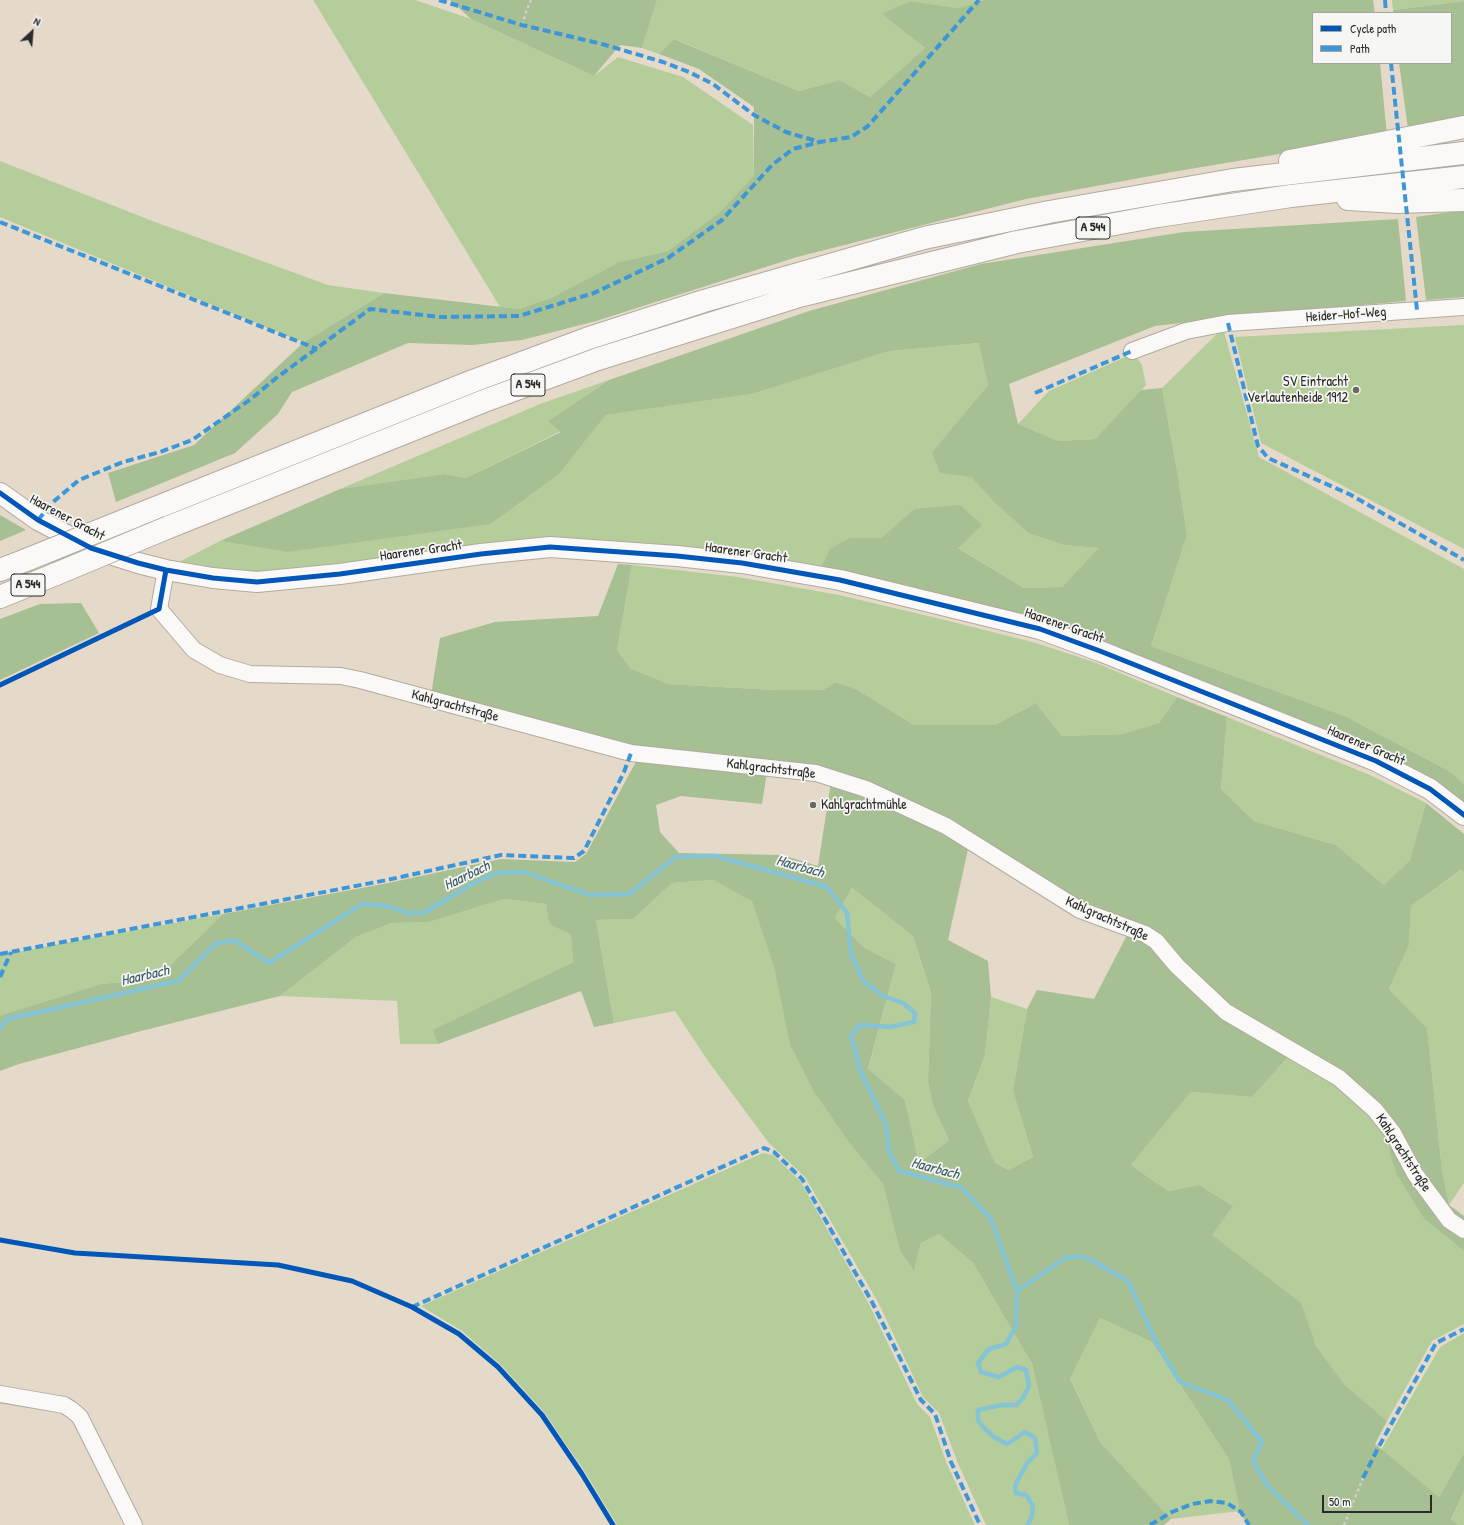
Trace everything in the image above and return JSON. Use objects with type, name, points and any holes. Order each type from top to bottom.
[{"type":"highway","points":[[1233,180],[1298,158],[1464,127]]},
{"type":"highway","name":"A 544","points":[[0,570],[473,381],[589,338],[704,301],[924,238],[1049,212],[1233,180],[1464,153]]},
{"type":"highway","name":"A 544","points":[[0,597],[169,527],[484,401],[598,359],[799,296],[1017,242],[1158,216],[1291,196],[1464,177]]},
{"type":"highway","points":[[1291,196],[1397,202],[1464,200]]},
{"type":"main road","name":"Haarener Gracht","points":[[0,493],[38,520],[91,548],[166,570],[213,578],[257,582],[340,574],[481,554],[550,547],[699,558],[742,563],[840,580],[1040,629],[1100,650],[1376,761],[1430,789],[1464,815]]},
{"type":"street","name":"Heider-Hof-Weg","points":[[1132,351],[1186,331],[1228,323],[1464,307]]},
{"type":"street","name":"Kahlgrachtstraße","points":[[166,570],[159,609],[194,650],[220,665],[250,674],[341,676],[360,680],[631,753],[816,773],[866,789],[946,826],[1080,910],[1145,934],[1156,941],[1177,966],[1226,1012],[1339,1078],[1375,1110],[1393,1133],[1414,1174],[1450,1220],[1464,1230]]},
{"type":"street","points":[[0,1394],[64,1404],[80,1417],[134,1525]]},
{"type":"path","points":[[522,26],[531,0]]},
{"type":"path","points":[[1344,1525],[1363,1478]]},
{"type":"green space","points":[[313,0],[415,0],[471,19],[594,76],[618,57],[683,77],[753,125],[754,177],[721,211],[668,251],[619,262],[551,298],[519,309],[500,307]]},
{"type":"green space","points":[[450,0],[657,0],[642,48],[620,45],[594,76],[471,19]]},
{"type":"green space","points":[[657,0],[984,0],[958,8],[910,1],[883,14],[925,48],[870,97],[840,80],[799,91],[675,39],[659,54],[642,48]]},
{"type":"green space","points":[[984,0],[1373,0],[1375,12],[1312,12],[1312,64],[1380,64],[1387,136],[1172,172],[1026,199],[797,257],[596,321],[522,340],[472,345],[408,343],[292,392],[278,414],[235,453],[116,502],[108,473],[194,445],[304,342],[384,293],[519,309],[551,298],[619,262],[668,251],[721,211],[754,176],[754,107],[699,69],[659,54],[674,39],[799,91],[840,80],[870,97],[925,48],[882,14],[910,1],[958,8]]},
{"type":"green space","points":[[1392,0],[1464,0],[1464,1],[1393,10]]},
{"type":"green space","points":[[1464,1],[1464,121],[1408,129],[1399,64],[1452,64],[1452,12],[1393,12],[1393,10]]},
{"type":"green space","points":[[0,161],[155,222],[328,285],[384,293],[304,342],[292,338],[0,217]]},
{"type":"green space","points":[[1464,210],[1464,297],[1426,300],[1416,217]]},
{"type":"green space","points":[[1398,219],[1406,301],[1249,315],[1155,326],[1009,384],[1018,424],[1059,441],[1095,439],[1141,390],[1162,388],[1187,535],[1151,646],[1345,716],[1449,771],[1464,784],[1464,806],[1042,621],[951,597],[820,570],[830,549],[850,538],[881,538],[914,509],[960,505],[982,525],[958,548],[1024,588],[1062,587],[1099,548],[1064,545],[1028,533],[995,503],[971,477],[940,473],[932,452],[988,385],[979,343],[890,351],[752,394],[606,415],[559,474],[490,524],[287,552],[220,541],[340,489],[444,474],[466,478],[561,432],[548,421],[609,380],[809,311],[981,264],[1184,232]]},
{"type":"green space","name":"SV Eintracht Verlautenheide 1912","points":[[1464,325],[1464,549],[1261,443],[1235,337]]},
{"type":"green space","points":[[1223,328],[1259,457],[1464,569],[1464,784],[1449,771],[1345,716],[1151,646],[1187,535],[1162,388]]},
{"type":"green space","points":[[980,343],[988,385],[932,452],[971,477],[995,503],[1028,533],[1064,545],[1100,548],[1062,587],[1024,588],[957,547],[914,509],[881,538],[850,538],[820,570],[678,548],[257,573],[175,564],[220,541],[287,552],[559,474],[606,415],[752,394],[890,351]]},
{"type":"green space","points":[[1130,355],[1136,357],[1142,365],[1146,385],[1095,439],[1059,441],[1018,424],[1049,391]]},
{"type":"green space","points":[[609,380],[548,421],[561,431],[466,478],[444,474],[340,489],[540,404]]},
{"type":"green space","points":[[0,515],[26,530],[0,541]]},
{"type":"green space","points":[[618,564],[632,565],[617,650],[630,668],[668,684],[774,690],[823,690],[835,682],[856,689],[914,725],[995,725],[1036,703],[1062,736],[1122,734],[1159,723],[1177,697],[1227,717],[1221,789],[1254,821],[1336,845],[1384,885],[1410,860],[1426,803],[1464,834],[1464,872],[1461,870],[1411,906],[1409,945],[1389,989],[1427,1028],[1442,1170],[1449,1205],[1464,1216],[1464,1225],[1453,1218],[1377,1106],[1228,1008],[1181,963],[1083,906],[867,785],[634,748],[431,695],[440,638],[495,622],[598,616]]},
{"type":"green space","points":[[632,565],[738,577],[839,595],[945,620],[1036,643],[1094,662],[1177,697],[1159,723],[1122,734],[1062,736],[1036,703],[995,725],[914,725],[856,689],[835,682],[823,690],[774,690],[668,684],[630,668],[617,650]]},
{"type":"green space","points":[[81,603],[99,633],[0,680],[0,619],[40,604]]},
{"type":"green space","points":[[1227,717],[1370,775],[1426,803],[1410,860],[1384,885],[1336,845],[1254,821],[1221,789]]},
{"type":"green space","points":[[638,758],[767,772],[762,804],[681,796],[656,805],[660,832],[679,853],[782,855],[818,866],[831,782],[865,793],[969,845],[948,940],[988,961],[991,997],[985,1055],[968,1101],[995,1163],[1009,1170],[1033,1157],[1013,1091],[1027,1009],[1037,990],[1094,999],[1128,933],[1144,938],[1291,1054],[1252,1097],[1191,1092],[1131,1165],[1168,1191],[1199,1185],[1233,1206],[1212,1235],[1301,1303],[1316,1346],[1345,1385],[1387,1421],[1375,1444],[1439,1497],[1464,1453],[1464,1491],[1451,1520],[1458,1525],[1247,1525],[1240,1511],[1229,1459],[1152,1342],[1100,1318],[1070,1378],[1100,1442],[1171,1519],[1164,1525],[1069,1525],[1032,1364],[973,1263],[939,1234],[921,1243],[914,1271],[900,1251],[883,1184],[851,1145],[813,1090],[790,1044],[775,971],[752,901],[713,880],[672,883],[633,919],[596,920],[614,1023],[594,1027],[581,991],[438,1044],[433,1030],[573,962],[571,935],[549,924],[546,904],[504,899],[429,922],[392,923],[356,937],[280,996],[145,1030],[19,1064],[0,1071],[0,1017],[2,1015],[101,984],[156,979],[223,914],[388,883],[501,859],[575,862],[586,854]],"holes":[[[852,888],[913,936],[931,993],[928,1082],[933,1106],[949,1140],[919,1163],[905,1100],[868,1069],[896,964],[863,947],[835,918]]]},
{"type":"green space","points":[[1462,870],[1464,872],[1464,1183],[1449,1205],[1442,1170],[1427,1028],[1389,989],[1409,945],[1411,906]]},
{"type":"green space","points":[[713,880],[752,900],[775,971],[851,1145],[883,1184],[900,1251],[914,1271],[921,1243],[939,1234],[973,1263],[1032,1364],[1069,1525],[986,1525],[957,1461],[939,1413],[923,1397],[878,1302],[805,1177],[768,1142],[708,1061],[675,1011],[614,1023],[596,920],[633,919],[672,883]]},
{"type":"green space","points":[[852,888],[913,936],[931,993],[928,1082],[933,1106],[949,1140],[919,1163],[905,1100],[868,1070],[896,964],[863,947],[835,918]]},
{"type":"green space","points":[[504,899],[546,904],[549,924],[571,935],[573,962],[434,1030],[438,1044],[400,1044],[397,1001],[280,996],[356,937],[392,923],[429,922]]},
{"type":"green space","points":[[223,914],[156,979],[101,984],[0,1017],[0,955]]},
{"type":"green space","points":[[991,997],[1027,1009],[1013,1091],[1033,1157],[1009,1170],[995,1163],[968,1101],[985,1055]]},
{"type":"green space","points":[[1291,1054],[1337,1081],[1390,1136],[1398,1177],[1424,1219],[1464,1251],[1464,1324],[1432,1341],[1387,1421],[1345,1385],[1316,1346],[1300,1303],[1211,1235],[1233,1206],[1199,1185],[1168,1191],[1131,1165],[1191,1092],[1252,1097]]},
{"type":"green space","points":[[1390,1136],[1464,1234],[1464,1251],[1424,1219],[1398,1177],[1390,1154]]},
{"type":"green space","points":[[763,1153],[773,1155],[800,1181],[869,1304],[917,1404],[930,1417],[947,1464],[975,1525],[617,1525],[585,1472],[544,1412],[501,1365],[462,1331],[421,1306]]},
{"type":"green space","points":[[1100,1318],[1152,1342],[1229,1459],[1240,1511],[1171,1519],[1100,1442],[1070,1377]]},
{"type":"green space","points":[[1464,1333],[1464,1453],[1439,1497],[1381,1450],[1440,1347]]},
{"type":"green space","points":[[1464,1491],[1464,1525],[1458,1525],[1451,1521]]},
{"type":"waterway","name":"Haarbach","points":[[0,1028],[8,1019],[178,981],[215,944],[234,940],[269,963],[362,904],[388,906],[407,913],[423,913],[474,883],[497,873],[524,872],[590,895],[629,894],[676,857],[715,856],[827,887],[847,913],[851,954],[864,982],[883,996],[903,1003],[915,1013],[914,1022],[889,1027],[860,1025],[851,1036],[860,1070],[886,1125],[889,1151],[899,1171],[962,1188],[991,1219],[1017,1291],[1016,1326],[1006,1344],[989,1349],[978,1363],[981,1372],[999,1377],[1017,1367],[1026,1370],[1029,1386],[1023,1398],[1016,1405],[1002,1405],[978,1410],[978,1420],[994,1437],[1007,1444],[1025,1432],[1035,1438],[1037,1453],[1028,1462],[1015,1485],[1016,1493],[1026,1495],[1033,1506],[1032,1516],[1028,1525]]},
{"type":"waterway","points":[[1017,1291],[1065,1258],[1080,1256],[1091,1260],[1128,1281],[1157,1344],[1180,1382],[1228,1400],[1262,1442],[1253,1461],[1267,1485],[1308,1525]]},
{"type":"marked path","points":[[439,0],[522,25],[602,44],[663,62],[689,72],[713,84],[754,115],[786,132],[820,142],[851,137],[868,126],[979,0]]},
{"type":"marked path","points":[[1385,0],[1386,12]]},
{"type":"marked path","points":[[1391,64],[1417,310]]},
{"type":"marked path","points":[[38,520],[53,502],[79,480],[123,462],[160,452],[192,440],[251,399],[275,379],[370,309],[440,317],[519,316],[594,293],[668,258],[722,220],[772,165],[793,149],[820,142]]},
{"type":"marked path","points":[[0,222],[317,349]]},
{"type":"marked path","points":[[1228,323],[1258,446],[1268,458],[1351,495],[1464,560]]},
{"type":"marked path","points":[[1035,393],[1132,351]]},
{"type":"marked path","points":[[0,954],[387,880],[501,855],[574,858],[584,851],[624,772],[631,753]]},
{"type":"marked path","points":[[0,977],[11,952]]},
{"type":"marked path","points":[[412,1307],[764,1148],[774,1152],[802,1179],[872,1302],[921,1400],[935,1414],[951,1462],[980,1525]]},
{"type":"marked path","points":[[1363,1478],[1436,1343],[1464,1329]]},
{"type":"marked path","points":[[1150,1525],[1172,1512],[1192,1504],[1211,1501],[1227,1503],[1241,1512],[1249,1525]]},
{"type":"cycle path","points":[[0,493],[38,520],[91,548],[166,570],[213,578],[257,582],[340,574],[481,554],[550,547],[677,556],[742,563],[840,580],[1040,629],[1100,651],[1376,761],[1430,789],[1464,815]]},
{"type":"cycle path","points":[[0,685],[159,609],[166,570]]},
{"type":"cycle path","points":[[0,1240],[75,1253],[278,1265],[352,1281],[412,1307],[459,1334],[498,1367],[542,1415],[582,1474],[613,1525]]},
{"type":"place","name":"SV Eintracht Verlautenheide 1912","points":[[1356,390]]},
{"type":"place","name":"Kahlgrachtmühle","points":[[813,805]]}]
